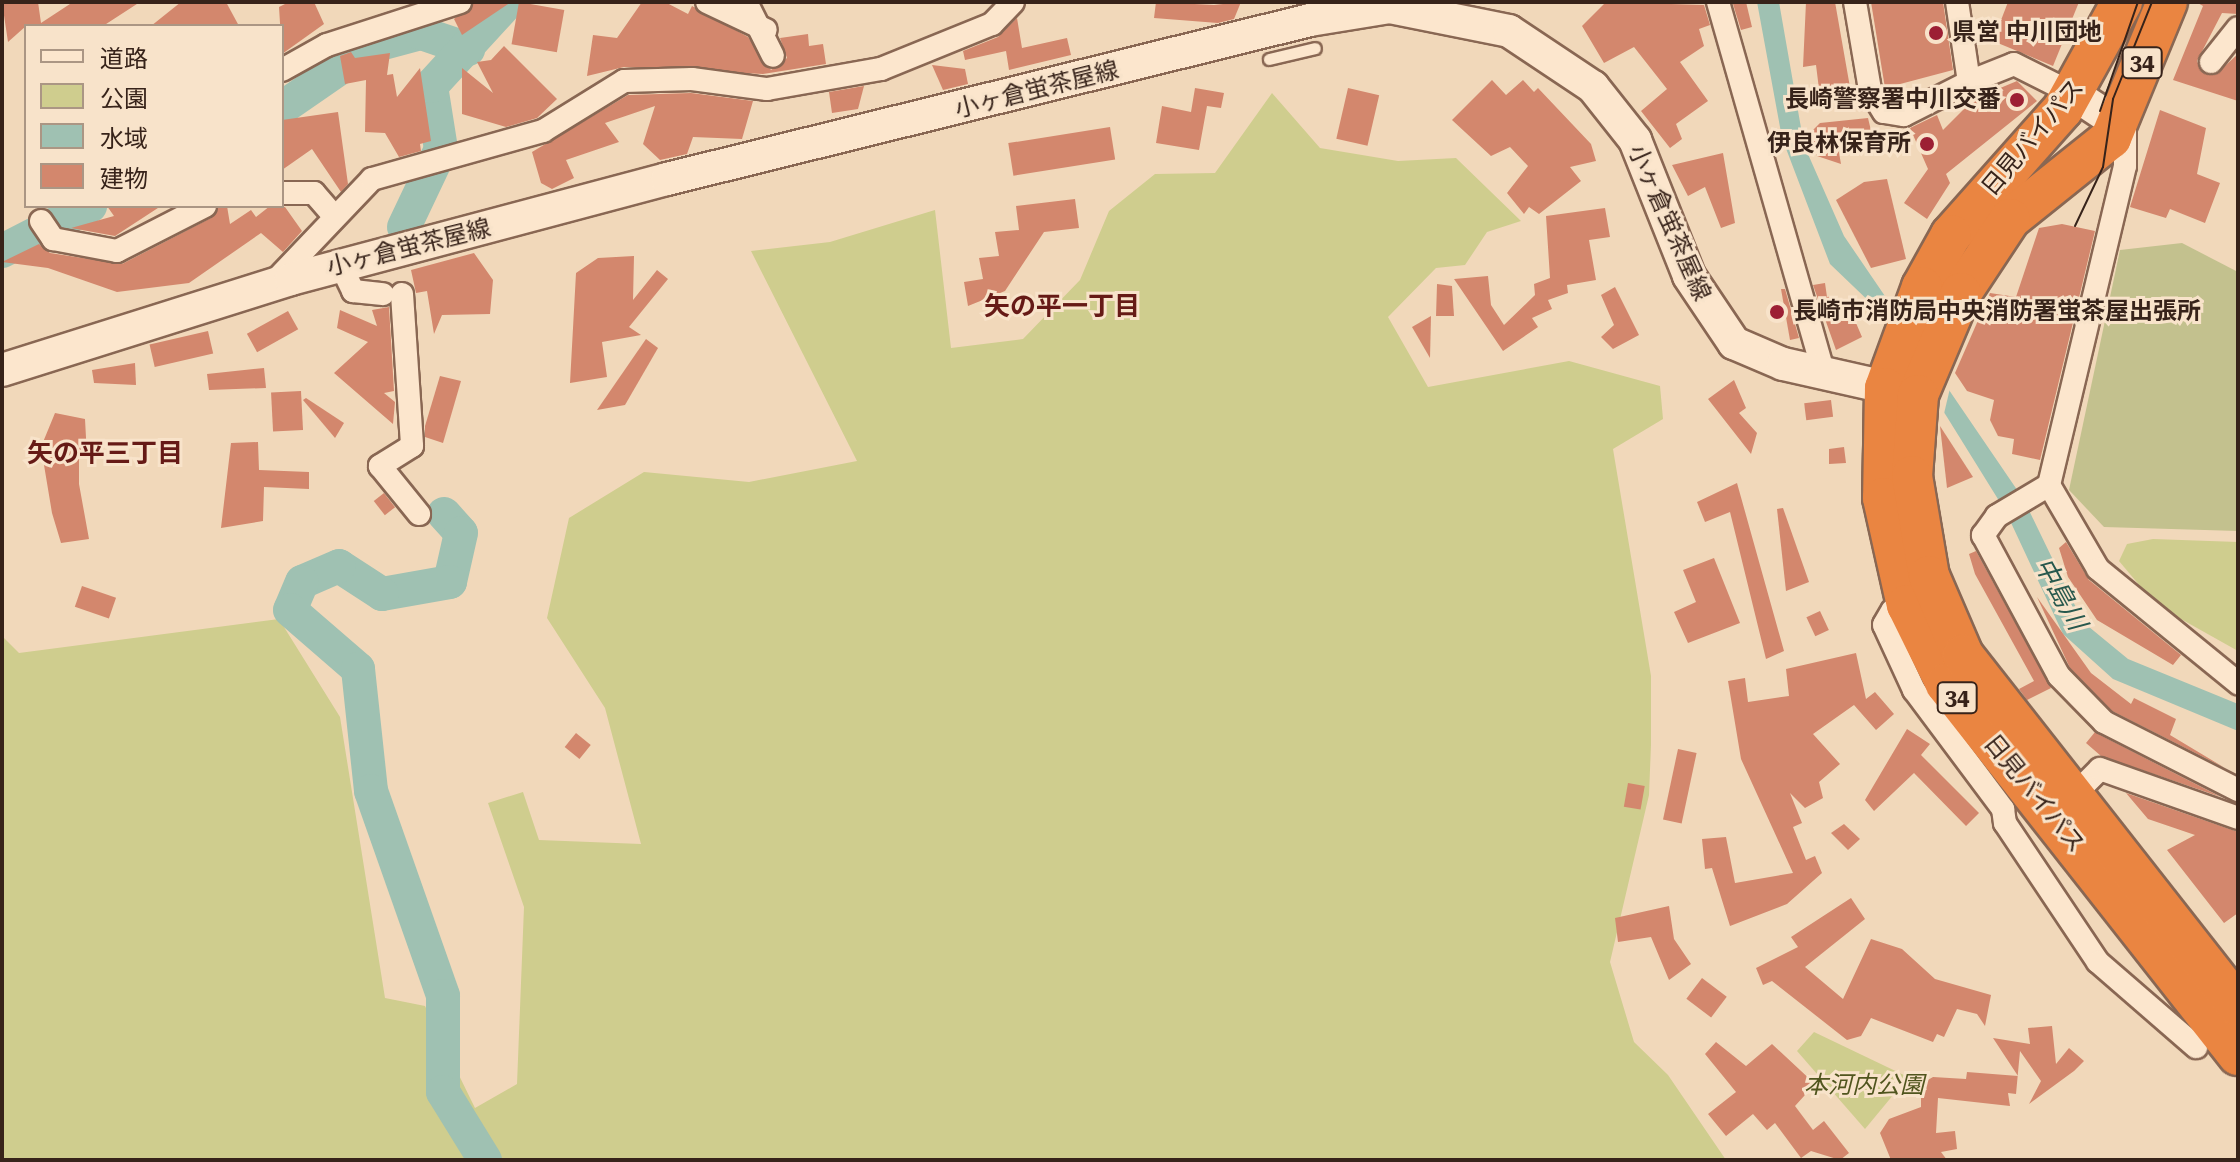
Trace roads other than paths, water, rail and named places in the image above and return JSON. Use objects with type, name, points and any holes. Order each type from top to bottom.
[{"type":"highway","name":"日見バイパス","points":[[2122,2],[2072,93],[1951,235],[1899,338],[1902,391],[1883,498],[1921,601],[1946,684],[2068,812],[2238,1006]]},
{"type":"highway","name":"日見バイパス","points":[[1902,391],[1993,240],[2125,106],[2167,2]]},
{"type":"highway","name":"日見バイパス","points":[[2068,812],[2238,1055]]},
{"type":"street","points":[[284,69],[341,40],[460,2]]},
{"type":"street","points":[[707,2],[766,30]]},
{"type":"street","points":[[746,2],[746,13],[766,30],[773,56]]},
{"type":"street","points":[[271,284],[333,215],[372,179],[543,131],[631,79],[767,89],[917,60],[992,24],[1013,2]]},
{"type":"street","points":[[1718,2],[1824,373]]},
{"type":"street","points":[[1855,2],[1870,90],[1884,112],[1913,113],[1969,82],[2014,64],[2072,93],[2125,106],[2125,166],[2041,491],[1997,516],[1983,535],[2072,694],[2104,722],[2238,790]]},
{"type":"street","points":[[1957,2],[1969,82]]},
{"type":"street","name":"小ヶ倉蛍茶屋線","points":[[2,370],[271,284],[341,266],[1310,20],[1420,9],[1509,31],[1593,87],[1635,140],[1709,314],[1734,343],[1824,373],[1902,391]]},
{"type":"street","points":[[2211,62],[2236,35]]},
{"type":"street","points":[[284,193],[314,193],[333,215]]},
{"type":"street","points":[[47,230],[117,251],[201,208]]},
{"type":"street","points":[[341,266],[353,291],[393,294],[412,446],[380,466],[419,514]]},
{"type":"street","points":[[2041,491],[2098,569],[2238,683]]},
{"type":"street","points":[[1921,601],[1884,625],[1914,690],[2003,809],[2005,823],[2098,962],[2196,1047]]},
{"type":"street","points":[[2068,812],[2100,769],[2238,818]]},
{"type":"lane","points":[[1269,59],[1315,48]]},
{"type":"water","name":"中島川","points":[[1757,2],[1779,2],[1804,145],[1844,236],[2024,500],[2083,622],[2128,659],[2238,704],[2238,731],[2113,679],[2063,634],[2006,512],[1947,417],[1877,309],[1830,264],[1782,138]]},
{"type":"waterway","points":[[404,227],[441,149],[431,86],[508,2]]},
{"type":"waterway","points":[[284,107],[372,46],[421,33],[468,49]]},
{"type":"waterway","points":[[2,251],[86,208]]},
{"type":"waterway","points":[[444,514],[461,533],[450,582],[382,594],[339,566],[302,582],[290,610],[358,669],[371,791],[443,996],[443,1092],[485,1160]]},
{"type":"tram line","points":[[2100,111],[2138,2]]},
{"type":"tram line","points":[[2075,226],[2103,167],[2113,99],[2152,2]]},
{"type":"place","name":"県営 中川団地","points":[[1936,33]]},
{"type":"place","name":"長崎警察署中川交番","points":[[2017,100]]},
{"type":"place","name":"伊良林保育所","points":[[1927,144]]},
{"type":"place","name":"長崎市消防局中央消防署蛍茶屋出張所","points":[[1777,312]]},
{"type":"district","name":"矢の平一丁目","points":[[1062,307]]},
{"type":"district","name":"矢の平三丁目","points":[[105,454]]},
{"type":"park label","name":"本河内公園","points":[[1864,1086]]}]
